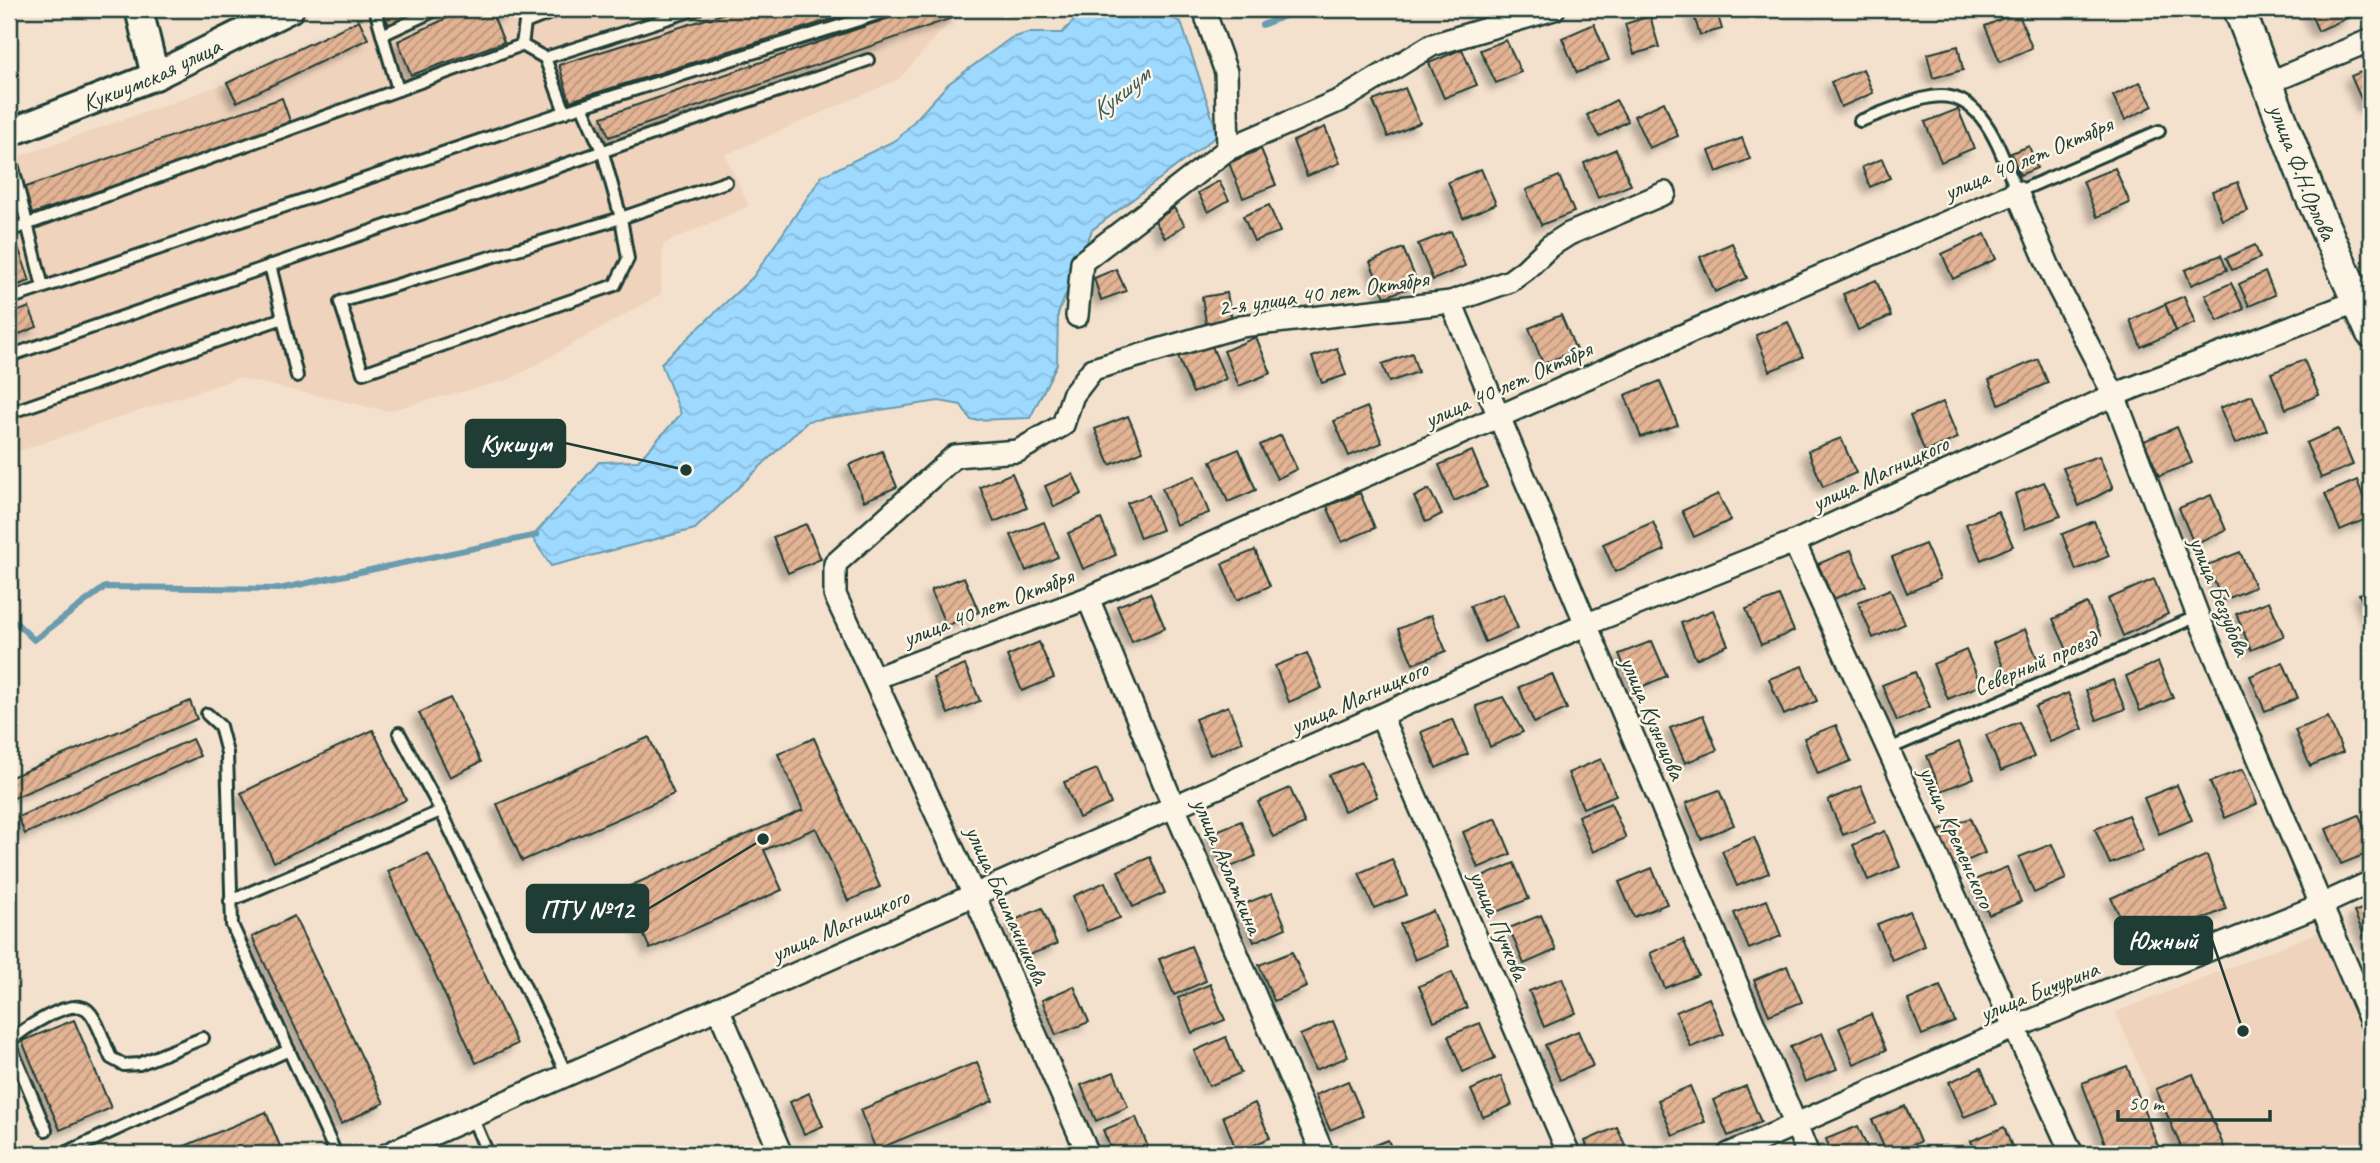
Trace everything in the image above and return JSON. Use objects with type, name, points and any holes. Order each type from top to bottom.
[{"type":"main road","name":"улица Ф.Н.Орлова","points":[[2239,9],[2305,182],[2367,294]]},
{"type":"main road","name":"улица Ф.Н.Орлова","points":[[2259,9],[2367,294],[2371,332]]},
{"type":"street","points":[[139,9],[155,76]]},
{"type":"street","name":"Кукшумская улица","points":[[9,133],[155,76],[290,9]]},
{"type":"street","points":[[1206,9],[1226,72],[1228,149]]},
{"type":"street","points":[[1077,316],[1082,262],[1228,149],[1343,99],[1433,45],[1554,9]]},
{"type":"street","points":[[2285,76],[2371,40]]},
{"type":"street","name":"улица Беззубова","points":[[2017,192],[2055,281],[2114,395],[2197,616],[2371,1022]]},
{"type":"street","name":"улица 40 лет Октября","points":[[875,678],[1088,598],[2017,192]]},
{"type":"street","name":"2-я улица 40 лет Октября","points":[[875,678],[835,595],[835,564],[955,456],[1018,451],[1063,425],[1073,395],[1093,369],[1241,326],[1451,302],[1510,281],[1550,246],[1569,234],[1665,193]]},
{"type":"street","name":"улица Магницкого","points":[[388,1154],[1585,625],[1794,542],[2114,395],[2367,294]]},
{"type":"street","name":"улица Кузнецова","points":[[1451,302],[1497,418],[1808,1154]]},
{"type":"street","name":"улица Кременского","points":[[1794,542],[2072,1154]]},
{"type":"street","name":"улица Ахлаткина","points":[[1088,598],[1174,807],[1323,1154]]},
{"type":"street","name":"улица Башмачникова","points":[[875,678],[1088,1154]]},
{"type":"street","name":"улица Пучкова","points":[[1381,716],[1569,1154]]},
{"type":"street","name":"улица Бичурина","points":[[1729,1154],[2013,1028],[2321,905],[2371,882]]},
{"type":"street","points":[[718,1008],[780,1154]]},
{"type":"lane","points":[[374,9],[398,90]]},
{"type":"lane","points":[[382,35],[438,9]]},
{"type":"lane","points":[[522,45],[525,23],[560,9]]},
{"type":"lane","points":[[545,58],[697,9]]},
{"type":"lane","points":[[9,299],[582,106],[894,9]]},
{"type":"lane","points":[[9,231],[522,45],[545,58],[565,112]]},
{"type":"lane","points":[[9,356],[868,60]]},
{"type":"lane","points":[[1860,121],[1926,98],[1944,95],[1963,100],[1978,112],[1992,133],[2017,192]]},
{"type":"lane","points":[[582,106],[603,153],[621,218],[628,259],[615,285],[363,373],[340,302],[621,218],[726,182]]},
{"type":"lane","name":"улица 40 лет Октября","points":[[2017,192],[2159,131]]},
{"type":"lane","points":[[9,152],[44,287]]},
{"type":"lane","points":[[270,265],[298,376]]},
{"type":"lane","points":[[9,413],[283,318]]},
{"type":"lane","name":"Северный проезд","points":[[1889,749],[2197,616]]},
{"type":"lane","points":[[207,713],[220,726],[227,753],[232,925],[336,1154]]},
{"type":"lane","points":[[398,733],[441,811],[567,1075]]},
{"type":"lane","points":[[230,901],[441,811]]},
{"type":"lane","points":[[46,1130],[9,1042],[26,1028],[72,1006],[84,1008],[93,1016],[111,1058],[131,1066],[203,1038]]},
{"type":"lane","points":[[65,1153],[289,1050]]},
{"type":"lane","points":[[472,1117],[488,1154]]},
{"type":"shaded area","points":[[382,9],[961,9],[899,79],[725,155],[749,206],[663,244],[661,294],[511,379],[387,411],[238,378],[9,454],[9,160],[227,83]]},
{"type":"shaded area","points":[[2319,932],[2371,1049],[2371,1154],[2176,1154],[2116,1012]]},
{"type":"water","points":[[1080,14],[1163,14],[1181,22],[1218,135],[1092,230],[1058,314],[1057,364],[1030,418],[971,420],[961,405],[939,401],[808,421],[695,529],[551,566],[532,537],[599,462],[638,461],[681,414],[661,363],[753,277],[822,176],[898,139],[948,84],[1011,38],[1028,33],[1062,33]]},
{"type":"building","points":[[382,9],[421,9],[389,25]]},
{"type":"building","points":[[466,9],[518,9],[494,18],[504,42],[411,75],[398,41]]},
{"type":"building","points":[[738,9],[864,9],[570,101],[559,65]]},
{"type":"building","points":[[915,9],[952,9],[955,17],[609,137],[602,117]]},
{"type":"building","points":[[1716,9],[1722,29],[1700,35],[1693,13]]},
{"type":"building","points":[[2309,9],[2347,9],[2350,17],[2318,31]]},
{"type":"building","points":[[2018,12],[2032,48],[2000,62],[1985,26]]},
{"type":"building","points":[[1650,16],[1659,47],[1634,54],[1625,24]]},
{"type":"building","points":[[359,20],[368,39],[237,102],[227,83]]},
{"type":"building","points":[[1594,24],[1609,60],[1577,73],[1562,38]]},
{"type":"building","points":[[1506,40],[1521,72],[1496,83],[1480,50]]},
{"type":"building","points":[[1958,46],[1963,70],[1933,78],[1927,54]]},
{"type":"building","points":[[1462,49],[1477,85],[1444,98],[1429,63]]},
{"type":"building","points":[[2371,68],[2371,105],[2365,108],[2351,76]]},
{"type":"building","points":[[1863,69],[1873,93],[1841,107],[1831,82]]},
{"type":"building","points":[[2140,82],[2153,106],[2125,120],[2113,96]]},
{"type":"building","points":[[1405,88],[1420,123],[1388,137],[1373,101]]},
{"type":"building","points":[[282,98],[291,124],[32,214],[23,188]]},
{"type":"building","points":[[1616,100],[1628,121],[1599,137],[1587,115]]},
{"type":"building","points":[[1664,102],[1678,136],[1649,148],[1634,116]]},
{"type":"building","points":[[1958,109],[1974,148],[1941,162],[1925,122]]},
{"type":"building","points":[[1325,127],[1340,163],[1307,176],[1293,141]]},
{"type":"building","points":[[1742,138],[1750,159],[1717,172],[1709,151]]},
{"type":"building","points":[[2029,146],[2037,168],[2020,175],[2011,153]]},
{"type":"building","points":[[1261,149],[1276,185],[1243,198],[1229,163]]},
{"type":"building","points":[[1616,149],[1631,185],[1598,198],[1584,163]]},
{"type":"building","points":[[1882,159],[1890,178],[1870,187],[1862,167]]},
{"type":"building","points":[[2115,168],[2130,203],[2097,217],[2083,181]]},
{"type":"building","points":[[1481,169],[1496,204],[1463,218],[1448,182]]},
{"type":"building","points":[[1559,176],[1574,212],[1541,225],[1526,190]]},
{"type":"building","points":[[1219,181],[1229,200],[1208,212],[1198,193]]},
{"type":"building","points":[[2238,182],[2248,211],[2222,220],[2212,191]]},
{"type":"building","points":[[1269,205],[1280,232],[1254,241],[1243,216]]},
{"type":"building","points":[[1174,208],[1185,225],[1165,238],[1155,221]]},
{"type":"building","points":[[1451,231],[1465,266],[1433,280],[1418,244]]},
{"type":"building","points":[[1985,234],[1996,259],[1953,279],[1942,254]]},
{"type":"building","points":[[1732,243],[1747,278],[1715,292],[1700,257]]},
{"type":"building","points":[[17,244],[30,281],[9,288],[9,247]]},
{"type":"building","points":[[2255,245],[2260,258],[2232,270],[2226,258]]},
{"type":"building","points":[[1403,248],[1418,284],[1385,297],[1370,262]]},
{"type":"building","points":[[2221,255],[2227,270],[2191,285],[2185,270]]},
{"type":"building","points":[[1116,269],[1126,291],[1101,300],[1094,278]]},
{"type":"building","points":[[2265,272],[2275,295],[2249,306],[2239,284]]},
{"type":"building","points":[[1876,280],[1891,316],[1858,330],[1843,294]]},
{"type":"building","points":[[2231,283],[2244,309],[2218,321],[2205,295]]},
{"type":"building","points":[[1227,293],[1232,320],[1206,323],[1202,297]]},
{"type":"building","points":[[2184,296],[2195,323],[2176,331],[2165,304]]},
{"type":"building","points":[[2165,304],[2176,331],[2141,347],[2130,320]]},
{"type":"building","points":[[29,307],[37,327],[9,338],[9,315]]},
{"type":"building","points":[[1561,315],[1576,350],[1543,364],[1529,328]]},
{"type":"building","points":[[1788,322],[1803,357],[1770,371],[1756,335]]},
{"type":"building","points":[[1256,337],[1271,373],[1239,386],[1224,351]]},
{"type":"building","points":[[1211,344],[1226,379],[1193,393],[1178,357]]},
{"type":"building","points":[[1337,348],[1346,375],[1322,383],[1312,357]]},
{"type":"building","points":[[1412,353],[1418,372],[1389,382],[1382,364]]},
{"type":"building","points":[[2038,359],[2048,383],[1999,404],[1989,380]]},
{"type":"building","points":[[2304,360],[2319,395],[2286,409],[2271,373]]},
{"type":"building","points":[[1660,381],[1678,425],[1641,437],[1625,395]]},
{"type":"building","points":[[2252,395],[2267,430],[2235,444],[2220,408]]},
{"type":"building","points":[[1943,402],[1958,438],[1925,452],[1910,416]]},
{"type":"building","points":[[1367,407],[1382,443],[1349,456],[1334,421]]},
{"type":"building","points":[[1128,416],[1143,451],[1110,465],[1095,429]]},
{"type":"building","points":[[2177,427],[2192,463],[2159,476],[2144,441]]},
{"type":"building","points":[[2338,429],[2353,465],[2321,478],[2306,443]]},
{"type":"building","points":[[1281,435],[1297,469],[1277,479],[1260,445]]},
{"type":"building","points":[[1841,438],[1856,473],[1823,487],[1808,451]]},
{"type":"building","points":[[1239,449],[1256,490],[1228,502],[1211,461]]},
{"type":"building","points":[[882,451],[897,487],[864,501],[849,465]]},
{"type":"building","points":[[1472,451],[1487,487],[1454,501],[1439,465]]},
{"type":"building","points":[[2099,456],[2113,488],[2079,506],[2063,468]]},
{"type":"building","points":[[1012,473],[1027,508],[994,522],[980,487]]},
{"type":"building","points":[[1073,474],[1082,494],[1054,507],[1045,486]]},
{"type":"building","points":[[1195,476],[1209,513],[1176,525],[1162,488]]},
{"type":"building","points":[[2357,480],[2371,517],[2340,530],[2325,494]]},
{"type":"building","points":[[2044,482],[2061,516],[2025,529],[2015,494]]},
{"type":"building","points":[[1429,489],[1442,514],[1426,522],[1414,497]]},
{"type":"building","points":[[1360,493],[1375,528],[1342,542],[1327,506]]},
{"type":"building","points":[[1718,494],[1731,520],[1694,537],[1682,511]]},
{"type":"building","points":[[1149,495],[1162,530],[1140,538],[1127,503]]},
{"type":"building","points":[[2211,495],[2226,530],[2194,544],[2179,508]]},
{"type":"building","points":[[1998,511],[2013,546],[1981,560],[1966,524]]},
{"type":"building","points":[[1101,519],[1116,555],[1083,569],[1068,533]]},
{"type":"building","points":[[2094,521],[2109,556],[2076,570],[2062,534]]},
{"type":"building","points":[[1044,522],[1058,557],[1026,571],[1011,535]]},
{"type":"building","points":[[1653,522],[1665,550],[1615,572],[1603,544]]},
{"type":"building","points":[[806,524],[821,559],[788,573],[773,537]]},
{"type":"building","points":[[1925,544],[1940,579],[1907,593],[1892,557]]},
{"type":"building","points":[[1255,550],[1270,586],[1237,600],[1222,564]]},
{"type":"building","points":[[1851,550],[1866,586],[1833,599],[1818,564]]},
{"type":"building","points":[[2240,552],[2255,587],[2222,601],[2208,565]]},
{"type":"building","points":[[964,577],[979,612],[946,626],[931,590]]},
{"type":"building","points":[[2154,579],[2168,614],[2123,636],[2108,599]]},
{"type":"building","points":[[1890,589],[1905,624],[1873,638],[1858,602]]},
{"type":"building","points":[[2371,589],[2371,623],[2359,594]]},
{"type":"building","points":[[1150,593],[1165,628],[1132,642],[1117,606]]},
{"type":"building","points":[[1503,593],[1518,628],[1485,642],[1470,606]]},
{"type":"building","points":[[1779,596],[1794,631],[1761,645],[1746,609]]},
{"type":"building","points":[[2269,601],[2284,636],[2251,650],[2236,614]]},
{"type":"building","points":[[2087,603],[2101,635],[2067,650],[2053,619]]},
{"type":"building","points":[[1713,610],[1728,645],[1696,659],[1681,623]]},
{"type":"building","points":[[1431,615],[1446,651],[1413,664],[1398,629]]},
{"type":"building","points":[[2025,629],[2040,665],[2008,678],[1993,643]]},
{"type":"building","points":[[1652,641],[1667,676],[1634,690],[1619,654]]},
{"type":"building","points":[[1039,642],[1054,678],[1022,691],[1007,656]]},
{"type":"building","points":[[1966,650],[1981,685],[1948,699],[1933,664]]},
{"type":"building","points":[[1307,653],[1322,688],[1289,702],[1275,666]]},
{"type":"building","points":[[2158,662],[2173,698],[2140,711],[2126,676]]},
{"type":"building","points":[[2283,662],[2298,698],[2265,711],[2250,676]]},
{"type":"building","points":[[965,665],[980,701],[948,714],[933,678]]},
{"type":"building","points":[[1802,666],[1817,701],[1784,715],[1769,679]]},
{"type":"building","points":[[1915,672],[1930,707],[1897,721],[1882,685]]},
{"type":"building","points":[[1552,674],[1567,709],[1534,723],[1519,687]]},
{"type":"building","points":[[2113,680],[2125,709],[2097,720],[2086,690]]},
{"type":"building","points":[[2068,693],[2083,729],[2050,742],[2035,707]]},
{"type":"building","points":[[1503,697],[1523,732],[1490,747],[1476,706]]},
{"type":"building","points":[[450,698],[481,762],[450,777],[419,713]]},
{"type":"building","points":[[190,701],[197,719],[9,800],[9,778]]},
{"type":"building","points":[[1228,706],[1243,742],[1210,755],[1195,719]]},
{"type":"building","points":[[1703,715],[1717,750],[1685,763],[1670,728]]},
{"type":"building","points":[[2328,717],[2343,752],[2310,766],[2295,730]]},
{"type":"building","points":[[1453,719],[1468,754],[1436,768],[1421,732]]},
{"type":"building","points":[[2019,722],[2034,757],[2001,771],[1986,735]]},
{"type":"building","points":[[1836,725],[1851,761],[1818,774],[1804,738]]},
{"type":"building","points":[[373,730],[406,800],[274,862],[241,793]]},
{"type":"building","points":[[649,737],[674,794],[522,861],[497,804]]},
{"type":"building","points":[[814,738],[880,887],[848,901],[816,828],[764,850],[782,890],[650,949],[623,889],[803,810],[778,754]]},
{"type":"building","points":[[192,739],[200,756],[25,834],[18,817]]},
{"type":"building","points":[[1959,742],[1974,778],[1941,791],[1927,756]]},
{"type":"building","points":[[1601,759],[1616,795],[1583,808],[1568,773]]},
{"type":"building","points":[[1362,762],[1377,797],[1344,811],[1329,775]]},
{"type":"building","points":[[1097,769],[1111,804],[1079,818],[1064,782]]},
{"type":"building","points":[[2243,769],[2257,804],[2225,818],[2210,782]]},
{"type":"building","points":[[2177,785],[2192,820],[2159,834],[2144,798]]},
{"type":"building","points":[[1861,786],[1876,822],[1843,835],[1828,800]]},
{"type":"building","points":[[1290,788],[1305,824],[1273,837],[1258,802]]},
{"type":"building","points":[[1719,790],[1734,825],[1701,839],[1686,803]]},
{"type":"building","points":[[1611,803],[1626,838],[1593,852],[1578,816]]},
{"type":"building","points":[[2128,815],[2143,851],[2110,864],[2095,829]]},
{"type":"building","points":[[2359,815],[2371,845],[2371,852],[2341,864],[2326,829]]},
{"type":"building","points":[[1496,818],[1511,854],[1478,868],[1463,832]]},
{"type":"building","points":[[1970,818],[1985,853],[1952,867],[1938,831]]},
{"type":"building","points":[[1241,821],[1256,856],[1224,870],[1209,834]]},
{"type":"building","points":[[1885,831],[1900,867],[1868,880],[1853,845]]},
{"type":"building","points":[[1754,837],[1769,873],[1737,886],[1722,851]]},
{"type":"building","points":[[2052,844],[2066,879],[2034,893],[2019,857]]},
{"type":"building","points":[[428,853],[517,1044],[476,1063],[388,871]]},
{"type":"building","points":[[2207,855],[2226,909],[2135,948],[2111,898]]},
{"type":"building","points":[[1150,857],[1165,893],[1133,907],[1118,871]]},
{"type":"building","points":[[1392,859],[1407,895],[1374,908],[1359,873]]},
{"type":"building","points":[[1514,863],[1529,899],[1496,912],[1482,877]]},
{"type":"building","points":[[2007,867],[2021,902],[1989,915],[1974,880]]},
{"type":"building","points":[[1652,868],[1667,904],[1634,917],[1619,882]]},
{"type":"building","points":[[1105,882],[1120,918],[1087,931],[1073,896]]},
{"type":"building","points":[[1272,893],[1286,928],[1254,942],[1239,906]]},
{"type":"building","points":[[1767,900],[1781,936],[1749,949],[1734,913]]},
{"type":"building","points":[[2371,905],[2371,946],[2369,947],[2354,912]]},
{"type":"building","points":[[1042,908],[1057,944],[1024,957],[1010,922]]},
{"type":"building","points":[[1433,911],[1448,946],[1415,960],[1400,924]]},
{"type":"building","points":[[1910,911],[1925,946],[1892,960],[1877,924]]},
{"type":"building","points":[[1541,915],[1556,950],[1524,964],[1509,928]]},
{"type":"building","points":[[294,916],[384,1103],[341,1124],[252,937]]},
{"type":"building","points":[[1683,939],[1698,975],[1665,988],[1650,953]]},
{"type":"building","points":[[1191,946],[1206,981],[1174,995],[1159,959]]},
{"type":"building","points":[[1292,952],[1307,987],[1274,1001],[1259,965]]},
{"type":"building","points":[[1787,966],[1802,1002],[1769,1015],[1754,980]]},
{"type":"building","points":[[1452,972],[1467,1008],[1434,1021],[1419,986]]},
{"type":"building","points":[[1562,978],[1576,1013],[1544,1027],[1529,991]]},
{"type":"building","points":[[1210,984],[1225,1020],[1192,1033],[1178,998]]},
{"type":"building","points":[[1074,986],[1089,1022],[1056,1035],[1042,1000]]},
{"type":"building","points":[[1940,986],[1955,1022],[1922,1035],[1908,1000]]},
{"type":"building","points":[[1709,998],[1724,1034],[1691,1047],[1676,1012]]},
{"type":"building","points":[[1871,1014],[1886,1050],[1854,1064],[1839,1028]]},
{"type":"building","points":[[74,1020],[111,1108],[60,1130],[22,1041]]},
{"type":"building","points":[[1333,1021],[1348,1057],[1315,1070],[1300,1035]]},
{"type":"building","points":[[1480,1023],[1495,1058],[1463,1072],[1448,1036]]},
{"type":"building","points":[[1578,1031],[1593,1066],[1560,1080],[1545,1045]]},
{"type":"building","points":[[1822,1033],[1837,1069],[1805,1082],[1790,1047]]},
{"type":"building","points":[[1226,1037],[1241,1073],[1209,1086],[1194,1051]]},
{"type":"building","points":[[977,1062],[993,1101],[876,1150],[860,1110]]},
{"type":"building","points":[[2127,1066],[2161,1154],[2109,1154],[2082,1083]]},
{"type":"building","points":[[1981,1068],[1996,1104],[1964,1117],[1949,1082]]},
{"type":"building","points":[[1114,1072],[1128,1107],[1096,1121],[1081,1085]]},
{"type":"building","points":[[2193,1074],[2227,1154],[2184,1154],[2156,1089]]},
{"type":"building","points":[[1501,1076],[1512,1105],[1483,1117],[1471,1090]]},
{"type":"building","points":[[1348,1081],[1363,1116],[1330,1130],[1315,1095]]},
{"type":"building","points":[[1690,1086],[1705,1122],[1673,1136],[1658,1100]]},
{"type":"building","points":[[1746,1086],[1761,1122],[1728,1136],[1713,1100]]},
{"type":"building","points":[[809,1093],[823,1126],[804,1134],[790,1102]]},
{"type":"building","points":[[1255,1103],[1270,1138],[1237,1152],[1223,1116]]},
{"type":"building","points":[[1905,1106],[1920,1142],[1887,1154],[1872,1120]]},
{"type":"building","points":[[266,1112],[282,1151],[273,1154],[166,1154]]},
{"type":"building","points":[[1136,1117],[1150,1152],[1113,1154],[1103,1130]]},
{"type":"building","points":[[1858,1126],[1870,1154],[1832,1154],[1826,1139]]},
{"type":"building","points":[[1617,1127],[1629,1154],[1590,1154],[1585,1141]]},
{"type":"building","points":[[2004,1127],[2015,1154],[1977,1154],[1971,1141]]},
{"type":"building","points":[[1388,1140],[1394,1154],[1355,1153]]},
{"type":"waterway","name":"Кукшум","points":[[1262,25],[1302,9]]},
{"type":"waterway","name":"Кукшум","points":[[9,616],[34,640],[105,587],[279,589],[537,535]]},
{"type":"place","name":"Кукшум","points":[[686,470]]},
{"type":"place","name":"ПТУ №12","points":[[763,839]]},
{"type":"place","name":"Южный","points":[[2243,1031]]}]
